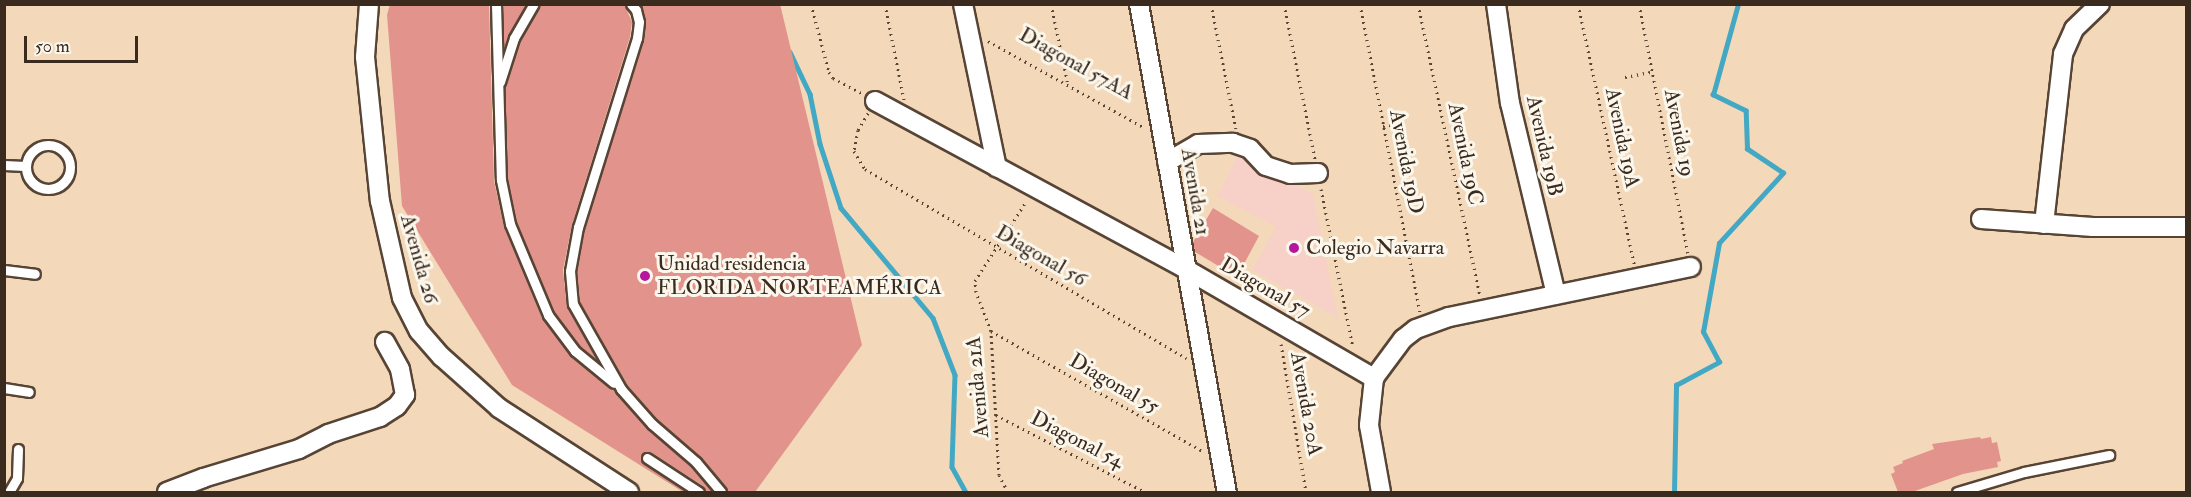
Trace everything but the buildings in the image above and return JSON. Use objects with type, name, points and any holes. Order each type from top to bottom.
[{"type":"street","name":"Avenida 26","points":[[369,4],[365,57],[380,201],[402,298],[419,331],[442,357],[499,408],[629,492]]},
{"type":"street","points":[[963,4],[997,168]]},
{"type":"street","name":"Avenida 21","points":[[1139,4],[1184,268],[1227,492]]},
{"type":"street","name":"Avenida 19B","points":[[1496,4],[1510,103],[1556,295]]},
{"type":"street","points":[[2044,224],[2063,54],[2074,29],[2100,4]]},
{"type":"street","name":"Diagonal 57","points":[[875,101],[1184,268],[1374,378]]},
{"type":"street","points":[[1167,162],[1198,144],[1233,143],[1250,149],[1266,166],[1290,174],[1318,173]]},
{"type":"street","points":[[1981,219],[2103,227],[2187,227]]},
{"type":"street","points":[[1381,492],[1369,425],[1374,378],[1403,339],[1423,325],[1483,310],[1691,267]]},
{"type":"street","points":[[167,492],[203,478],[299,449],[328,434],[380,417],[397,406],[405,395],[400,369],[385,342]]},
{"type":"lane","points":[[496,4],[501,180],[510,224],[548,315],[576,351],[621,389],[652,424],[696,462],[721,492]]},
{"type":"lane","points":[[497,93],[514,38],[534,4]]},
{"type":"lane","points":[[621,389],[587,333],[573,304],[570,271],[586,200],[637,38],[639,22],[636,10],[631,4]]},
{"type":"lane","points":[[48,144],[66,154],[70,167],[69,174],[61,185],[47,189],[34,185],[29,180],[25,166],[30,153],[41,145],[48,144]]},
{"type":"lane","points":[[4,165],[25,166]]},
{"type":"lane","points":[[4,270],[35,274]]},
{"type":"lane","points":[[4,388],[30,392]]},
{"type":"lane","points":[[9,492],[17,478],[18,450]]},
{"type":"lane","points":[[1957,492],[2025,472],[2109,455]]},
{"type":"lane","points":[[647,458],[699,492]]},
{"type":"path","points":[[811,4],[829,72],[833,78],[875,101]]},
{"type":"path","points":[[885,4],[908,119]]},
{"type":"path","points":[[1051,4],[1068,85]]},
{"type":"path","points":[[1210,4],[1239,146]]},
{"type":"path","name":"Avenida 19D","points":[[1360,4],[1423,325]]},
{"type":"path","name":"Avenida 19C","points":[[1418,4],[1483,310]]},
{"type":"path","name":"Avenida 19A","points":[[1578,4],[1638,278]]},
{"type":"path","name":"Avenida 19","points":[[1639,4],[1691,267]]},
{"type":"path","name":"Diagonal 57AA","points":[[968,30],[1162,137]]},
{"type":"path","points":[[1625,77],[1651,72]]},
{"type":"path","name":"Diagonal 56","points":[[875,101],[858,130],[854,151],[865,169],[1203,368]]},
{"type":"path","points":[[1383,126],[1396,124]]},
{"type":"path","name":"Avenida 21A","points":[[1008,492],[999,476],[991,331],[975,292],[975,281],[1035,188]]},
{"type":"path","name":"Avenida 20A","points":[[1277,321],[1306,492]]},
{"type":"path","name":"Diagonal 55","points":[[991,331],[1221,462]]},
{"type":"path","name":"Diagonal 54","points":[[996,415],[1145,492]]},
{"type":"shaded area","name":"Colegio Navarra","points":[[1237,156],[1313,194],[1338,318],[1252,270],[1276,227],[1217,196]]},
{"type":"waterway","points":[[1674,492],[1676,385],[1719,362],[1703,332],[1719,243],[1783,173],[1747,149],[1746,111],[1713,95],[1738,4]]},
{"type":"waterway","points":[[790,52],[810,94],[820,144],[841,208],[933,318],[955,375],[952,467],[966,492]]},
{"type":"place","name":"Colegio Navarra","points":[[1294,248]]},
{"type":"place","name":"Unidad residencia FLORIDA NORTEAMÉRICA","points":[[645,276]]}]
